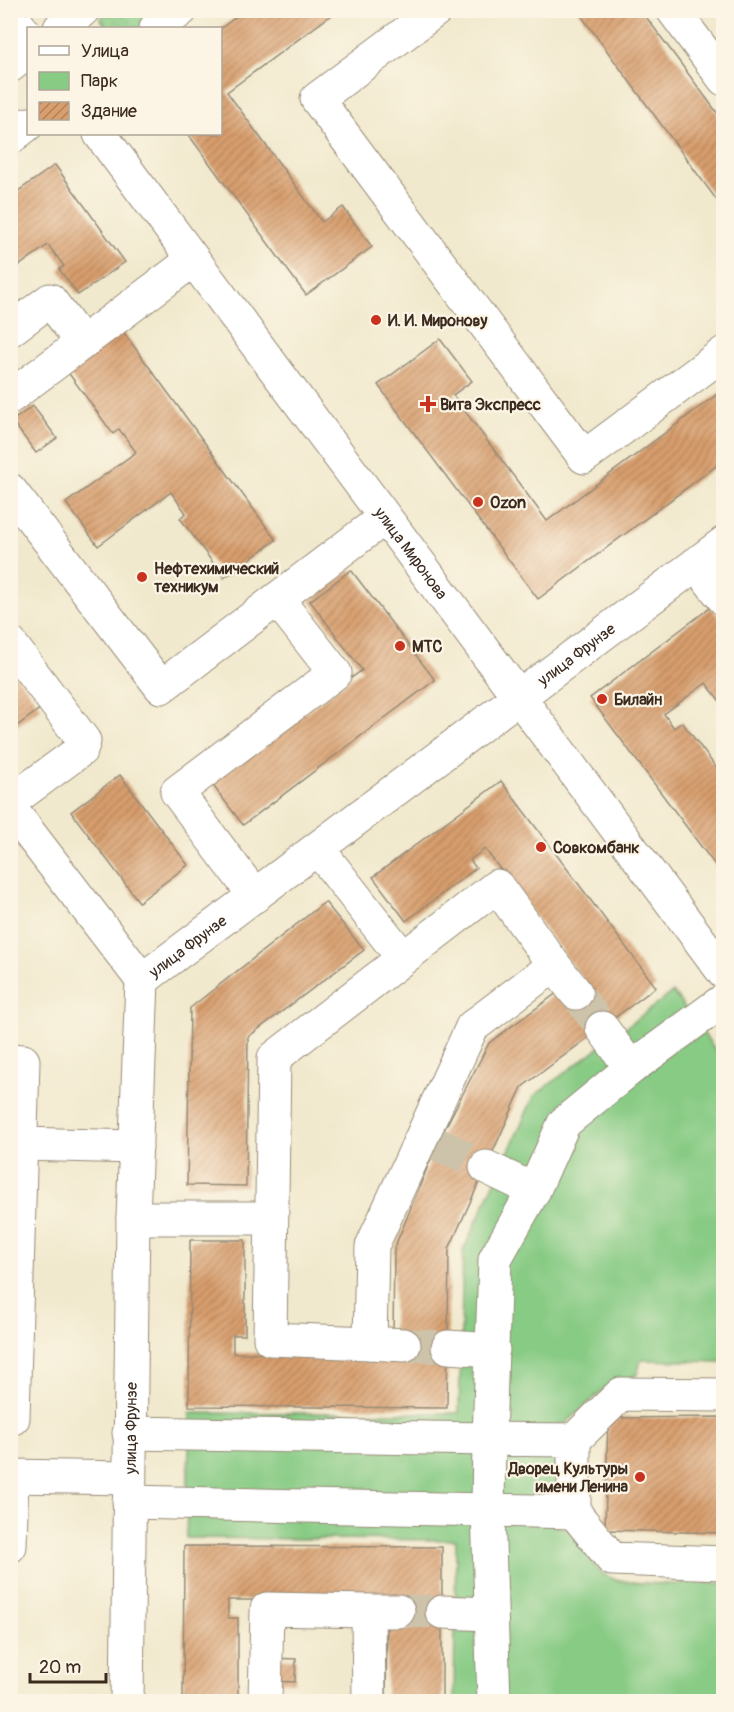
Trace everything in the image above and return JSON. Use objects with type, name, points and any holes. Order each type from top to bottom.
[{"type":"street","points":[[61,27],[83,10]]},
{"type":"street","points":[[157,27],[181,10]]},
{"type":"street","points":[[436,10],[317,99],[584,457],[723,353]]},
{"type":"street","points":[[673,10],[723,79]]},
{"type":"street","points":[[10,14],[27,37]]},
{"type":"street","points":[[10,66],[27,53]]},
{"type":"street","points":[[10,138],[27,125]]},
{"type":"street","name":"улица Миронова","points":[[101,135],[723,973]]},
{"type":"street","points":[[10,397],[193,260]]},
{"type":"street","points":[[10,330],[50,300],[82,343]]},
{"type":"street","points":[[10,489],[161,687],[384,518]]},
{"type":"street","name":"улица Фрунзе","points":[[128,1701],[133,1218],[142,980],[723,543]]},
{"type":"street","points":[[696,564],[723,599]]},
{"type":"street","points":[[255,896],[177,792],[335,673],[277,599]]},
{"type":"street","points":[[10,643],[84,741],[81,750],[10,802]]},
{"type":"street","points":[[10,808],[142,980]]},
{"type":"street","points":[[318,849],[403,958]]},
{"type":"street","points":[[404,1345],[270,1339],[273,1058],[497,886],[576,993]]},
{"type":"street","points":[[370,1343],[372,1246],[429,1140],[472,1027],[554,965]]},
{"type":"street","points":[[494,1701],[488,1510],[495,1259],[534,1190],[564,1123],[631,1068],[723,1000]]},
{"type":"street","points":[[602,1028],[631,1068]]},
{"type":"street","points":[[10,1060],[23,1061],[21,1144],[14,1229],[13,1418],[10,1418]]},
{"type":"street","points":[[21,1144],[136,1147]]},
{"type":"street","points":[[486,1167],[534,1190]]},
{"type":"street","points":[[133,1218],[271,1218]]},
{"type":"street","points":[[448,1347],[493,1350]]},
{"type":"street","points":[[129,1433],[574,1440],[621,1394],[723,1395]]},
{"type":"street","points":[[574,1440],[574,1512],[612,1559],[723,1563]]},
{"type":"street","points":[[10,1546],[11,1476],[129,1490],[488,1510],[574,1512]]},
{"type":"street","points":[[265,1701],[267,1609],[383,1611],[369,1701]]},
{"type":"street","points":[[442,1612],[490,1614]]},
{"type":"green space","points":[[111,11],[166,11],[143,27],[106,27],[100,18]]},
{"type":"green space","points":[[673,992],[723,1060],[723,1362],[641,1360],[637,1375],[604,1389],[565,1424],[558,1423],[556,1526],[576,1534],[582,1540],[594,1564],[609,1577],[648,1583],[723,1583],[723,1701],[454,1701],[456,1540],[186,1538],[190,1413],[459,1413],[463,1251],[534,1096]]},
{"type":"building","points":[[245,10],[338,10],[227,92],[322,222],[343,207],[372,247],[306,295],[189,135],[222,135],[222,27]]},
{"type":"building","points":[[577,10],[641,10],[724,122],[724,210]]},
{"type":"building","points":[[55,165],[125,262],[78,295],[59,269],[64,266],[48,245],[10,272],[10,197]]},
{"type":"building","points":[[122,330],[276,540],[224,578],[180,518],[186,513],[171,492],[98,546],[66,503],[136,452],[119,429],[113,434],[67,371]]},
{"type":"building","points":[[440,339],[472,381],[453,395],[547,521],[724,389],[724,460],[538,599],[378,385]]},
{"type":"building","points":[[33,406],[57,438],[36,453],[12,421]]},
{"type":"building","points":[[351,570],[435,680],[243,825],[211,783],[362,670],[310,601]]},
{"type":"building","points":[[711,607],[724,623],[724,699],[720,701],[706,683],[664,714],[674,728],[682,722],[724,778],[724,877],[590,698]]},
{"type":"building","points":[[10,667],[41,708],[10,731]]},
{"type":"building","points":[[120,775],[188,865],[139,902],[71,812]]},
{"type":"building","points":[[501,781],[656,987],[522,1087],[449,1249],[447,1408],[189,1406],[190,1240],[245,1240],[245,1335],[233,1335],[233,1353],[404,1354],[393,1336],[394,1249],[437,1144],[489,1043],[565,987],[587,985],[485,849],[470,860],[476,868],[406,921],[373,877]]},
{"type":"building","points":[[325,902],[364,950],[248,1037],[246,1186],[187,1185],[190,1008]]},
{"type":"building","points":[[724,1417],[724,1533],[605,1530],[608,1418]]},
{"type":"building","points":[[184,1546],[442,1547],[442,1702],[386,1702],[387,1619],[398,1600],[228,1600],[228,1618],[238,1618],[238,1702],[183,1702]]},
{"type":"building","points":[[271,1658],[296,1659],[295,1682],[270,1681]]},
{"type":"tunnel","points":[[576,993],[602,1028]]},
{"type":"tunnel","points":[[437,1144],[486,1167]]},
{"type":"tunnel","points":[[404,1345],[448,1347]]},
{"type":"tunnel","points":[[398,1611],[442,1612]]},
{"type":"place","name":"И. И. Миронову","points":[[376,320]]},
{"type":"place","name":"Вита Экспресс","points":[[428,404]]},
{"type":"place","name":"Ozon","points":[[478,502]]},
{"type":"place","name":"Нефтехимический техникум","points":[[142,577]]},
{"type":"place","name":"МТС","points":[[400,646]]},
{"type":"place","name":"Билайн","points":[[602,699]]},
{"type":"place","name":"Совкомбанк","points":[[541,847]]},
{"type":"place","name":"Дворец Культуры имени Ленина","points":[[640,1477]]}]
